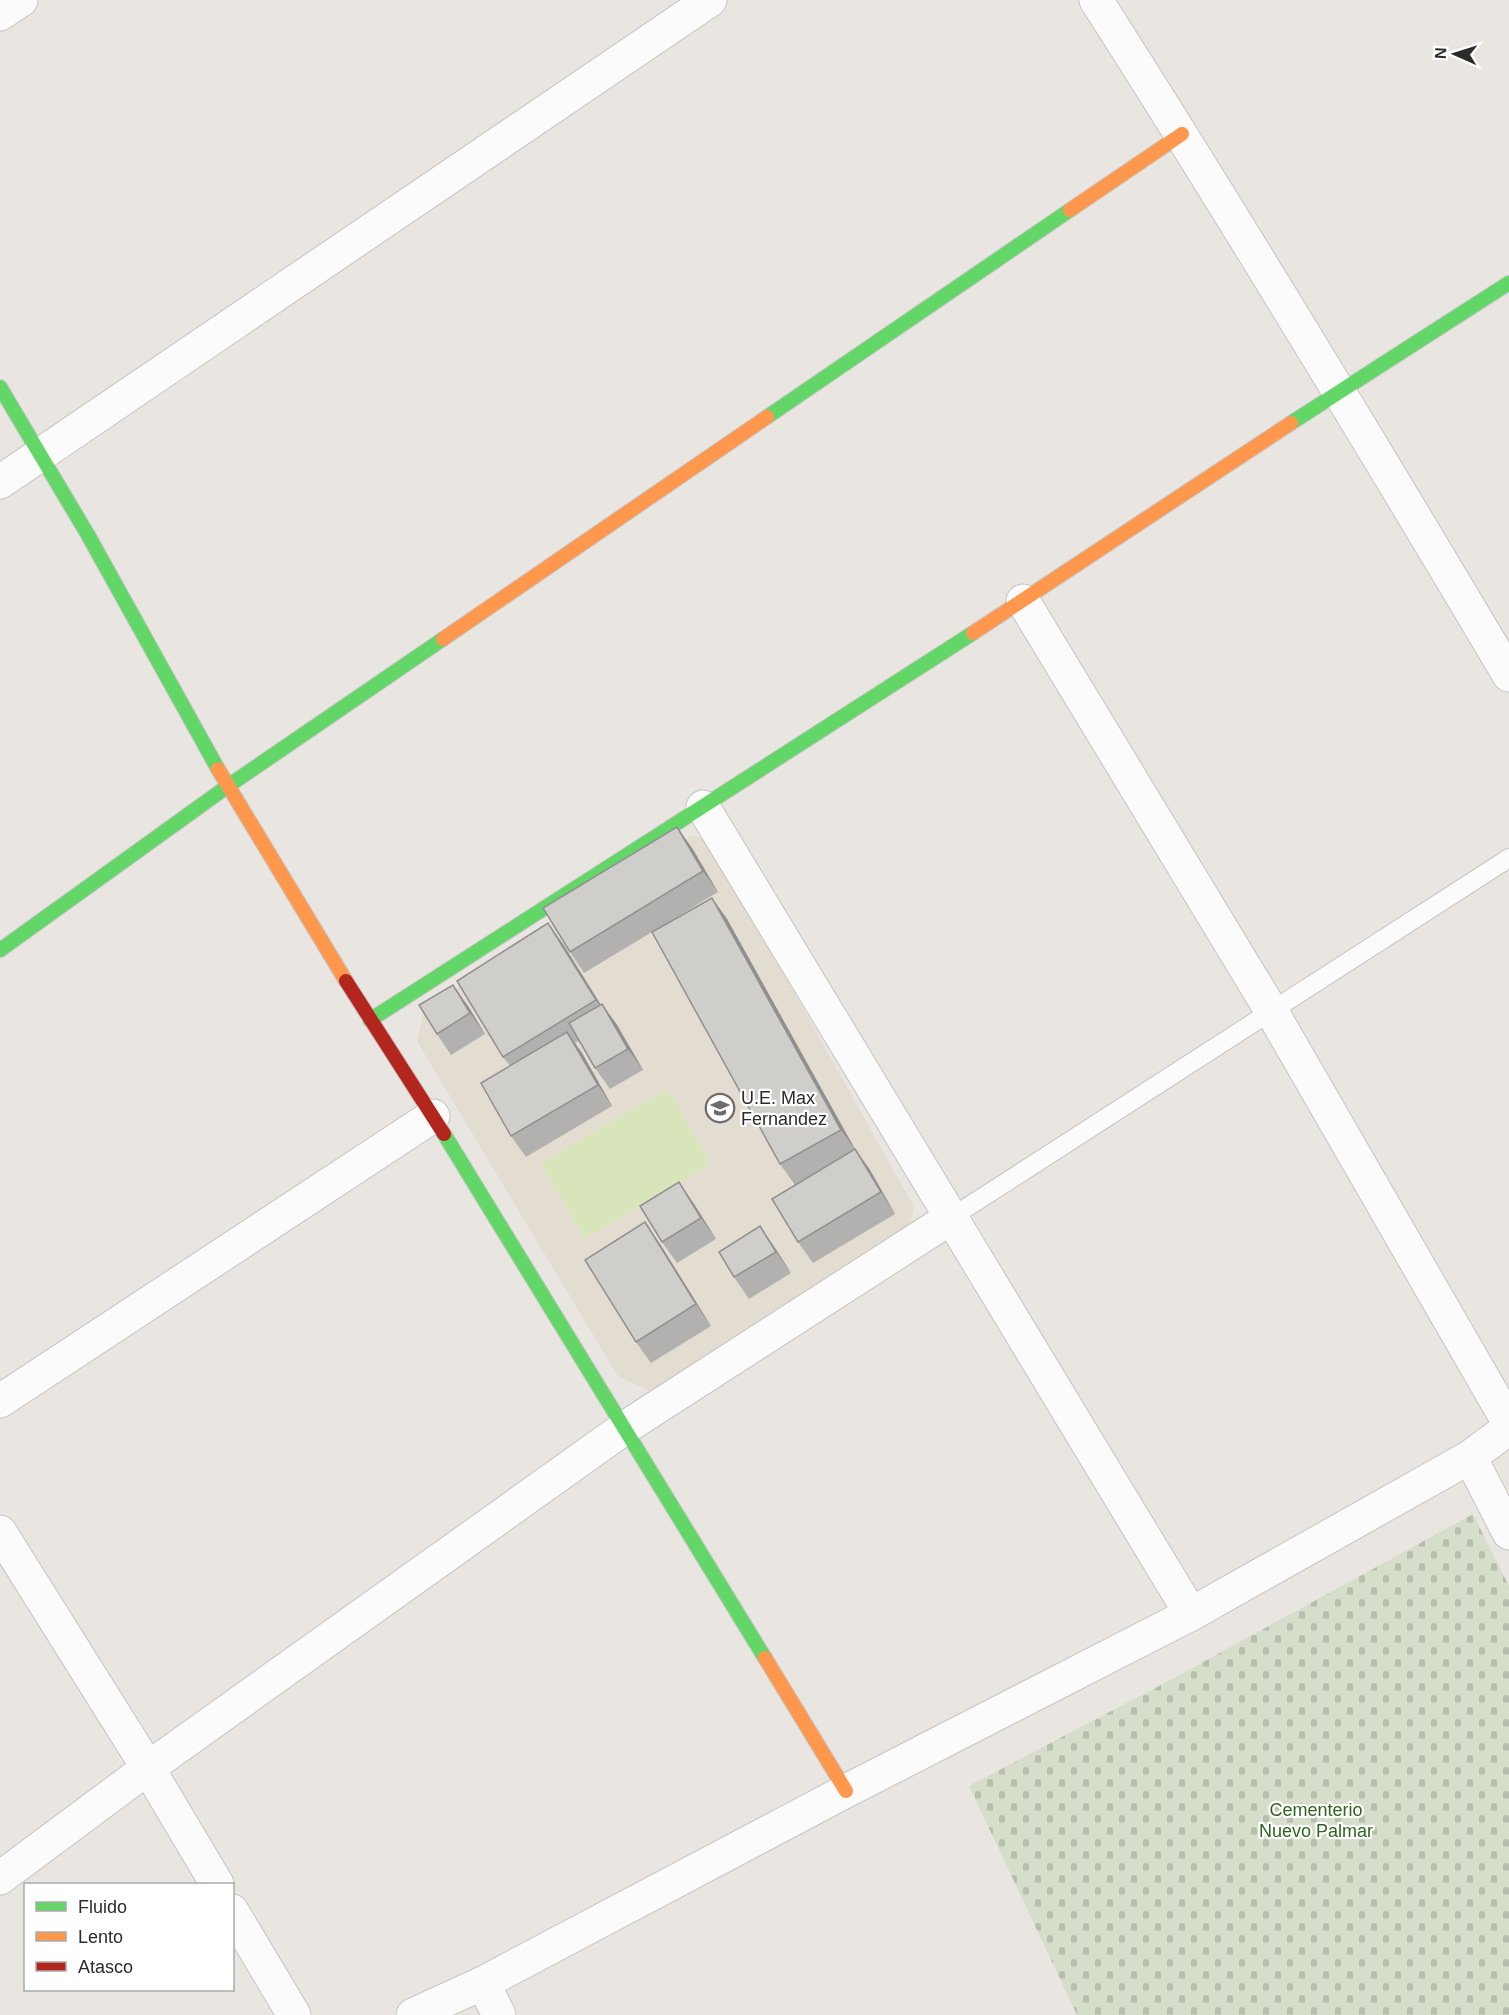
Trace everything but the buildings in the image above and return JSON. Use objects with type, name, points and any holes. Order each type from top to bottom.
[{"type":"street","points":[[0,14],[21,0]]},
{"type":"street","points":[[0,482],[710,0]]},
{"type":"street","points":[[1096,0],[1182,134],[1339,390],[1509,675]]},
{"type":"street","points":[[0,950],[228,786],[1182,134]]},
{"type":"street","points":[[370,1020],[1023,601],[1339,390],[1509,283]]},
{"type":"street","points":[[0,387],[42,453],[228,786],[846,1791]]},
{"type":"street","points":[[1023,601],[1272,1012],[1509,1423]]},
{"type":"street","points":[[703,807],[1191,1614]]},
{"type":"street","points":[[0,1401],[433,1116]]},
{"type":"street","points":[[0,1878],[148,1768],[623,1429],[952,1217]]},
{"type":"street","points":[[413,2015],[483,1983],[846,1791],[1191,1614],[1470,1457],[1509,1428]]},
{"type":"street","points":[[1470,1457],[1509,1533]]},
{"type":"street","points":[[0,1532],[148,1768],[216,1883]]},
{"type":"street","points":[[234,1914],[294,2015]]},
{"type":"street","points":[[483,1983],[499,2015]]},
{"type":"lane","points":[[952,1217],[1509,858]]},
{"type":"shaded area","points":[[691,836],[708,838],[914,1207],[910,1227],[649,1391],[618,1376],[417,1041],[425,1008]]},
{"type":"green space","points":[[668,1089],[711,1164],[585,1239],[541,1163]]},
{"type":"green space","name":"Cementerio Nuevo Palmar","points":[[1473,1514],[1509,1586],[1509,2015],[1077,2015],[969,1786],[1174,1678]]},
{"type":"traffic: fast","points":[[767,417],[1070,210]]},
{"type":"traffic: fast","points":[[1291,423],[1509,283]]},
{"type":"traffic: fast","points":[[0,387],[88,535],[218,769]]},
{"type":"traffic: fast","points":[[370,1020],[973,633]]},
{"type":"traffic: fast","points":[[0,950],[228,786],[443,639]]},
{"type":"traffic: fast","points":[[444,1134],[765,1658]]},
{"type":"traffic: slow","points":[[1070,210],[1182,134]]},
{"type":"traffic: slow","points":[[443,639],[767,417]]},
{"type":"traffic: slow","points":[[973,633],[1291,423]]},
{"type":"traffic: slow","points":[[218,769],[346,981]]},
{"type":"traffic: slow","points":[[765,1658],[846,1791]]},
{"type":"traffic: jam","points":[[346,981],[444,1134]]},
{"type":"place","name":"U.E. Max Fernandez","points":[[720,1108]]}]
